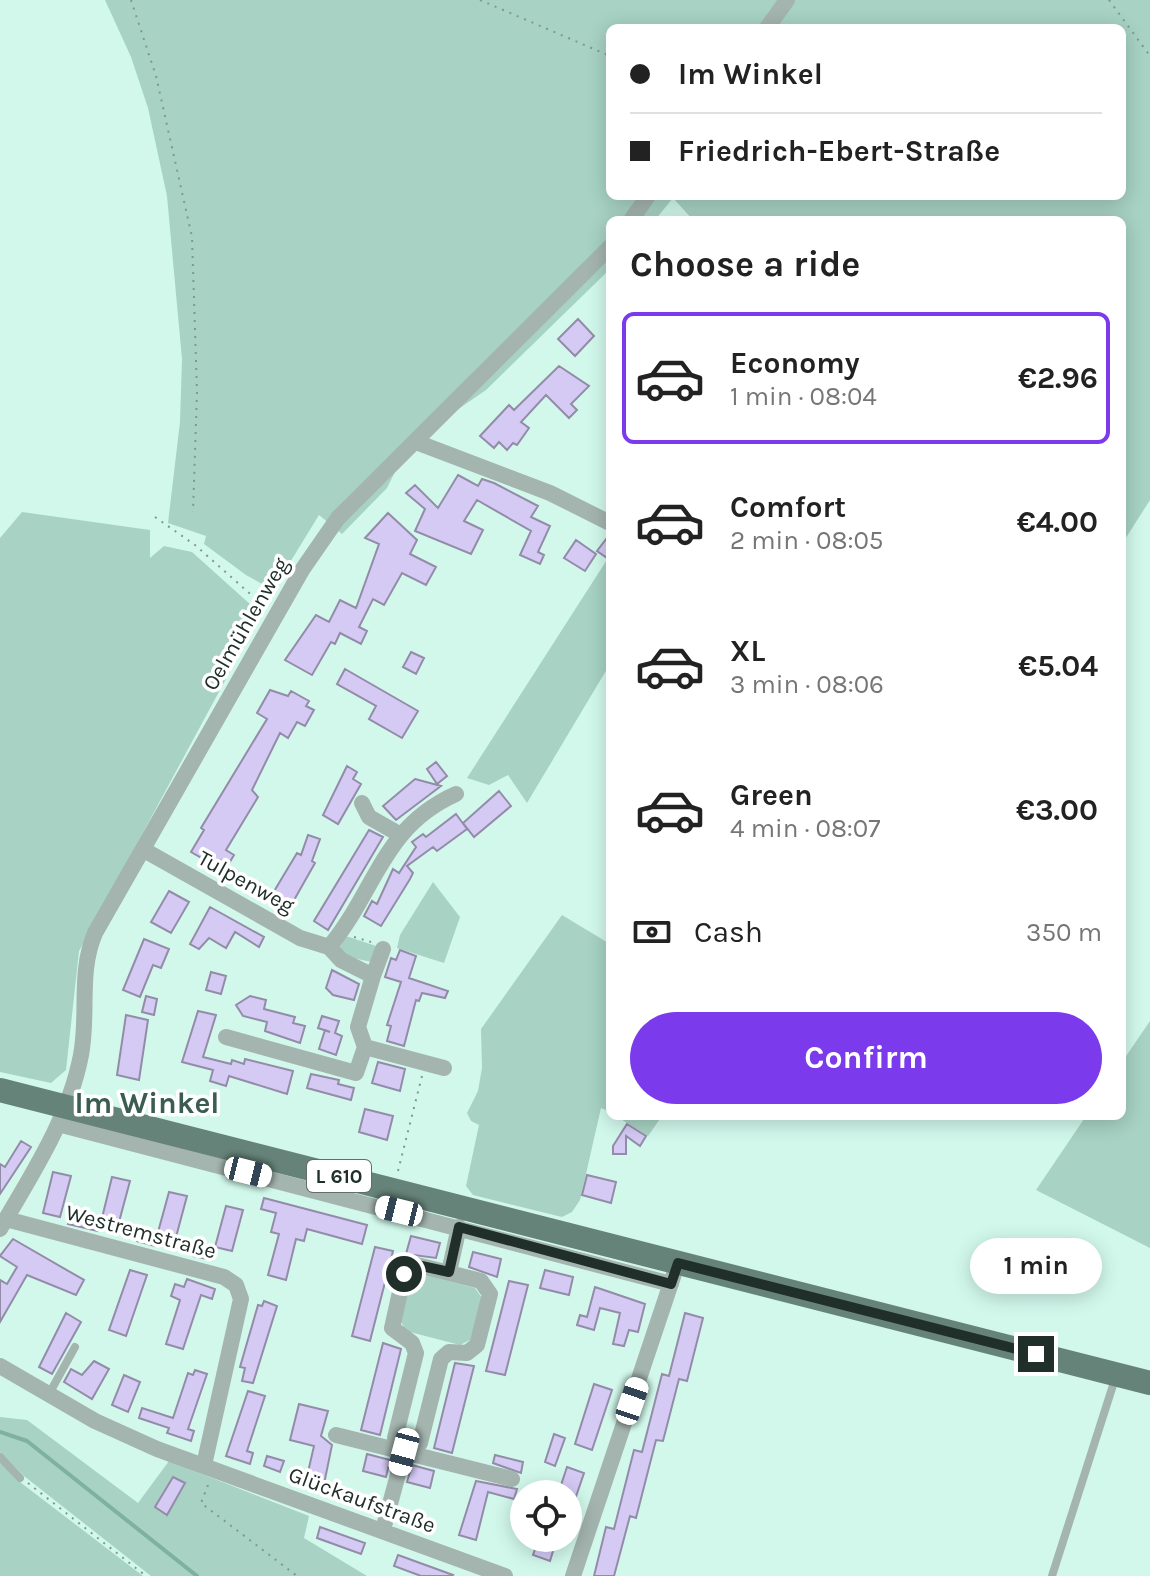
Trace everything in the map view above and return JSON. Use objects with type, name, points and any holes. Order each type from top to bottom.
[{"type":"main road","name":"L 610","points":[[0,1090],[62,1116],[674,1274],[1150,1383]]},
{"type":"street","points":[[770,24],[787,0]]},
{"type":"street","name":"Oelmühlenweg","points":[[62,1116],[81,1055],[87,954],[275,617],[335,522],[606,251]]},
{"type":"street","points":[[416,442],[550,493],[606,521]]},
{"type":"street","points":[[329,947],[342,932],[399,834],[440,801],[456,794]]},
{"type":"street","points":[[362,803],[369,817],[399,834]]},
{"type":"street","name":"Tulpenweg","points":[[144,850],[300,938],[329,947],[341,960],[373,978]]},
{"type":"street","points":[[226,1037],[356,1073],[365,1047],[358,1027],[383,949]]},
{"type":"street","points":[[365,1047],[444,1068]]},
{"type":"street","points":[[62,1116],[459,1227],[674,1274],[573,1576]]},
{"type":"street","name":"Westremstraße","points":[[62,1116],[3,1224],[224,1277],[236,1285],[241,1299],[209,1467]]},
{"type":"street","points":[[449,1272],[459,1227]]},
{"type":"street","points":[[383,1530],[405,1451],[420,1443],[441,1359],[449,1352],[474,1349],[490,1294],[481,1281],[417,1265],[404,1274],[392,1328],[412,1343],[416,1353],[395,1438],[405,1451]]},
{"type":"street","points":[[0,1366],[108,1427],[209,1467]]},
{"type":"street","points":[[336,1435],[512,1479]]},
{"type":"street","name":"Glückaufstraße","points":[[209,1467],[505,1576]]},
{"type":"lane","points":[[49,1394],[75,1347]]},
{"type":"lane","points":[[1052,1576],[1117,1374]]},
{"type":"lane","points":[[0,1457],[20,1478]]},
{"type":"path","points":[[131,0],[156,76],[192,237],[197,392],[193,512]]},
{"type":"path","points":[[480,0],[606,54]]},
{"type":"path","points":[[1109,0],[1150,56]]},
{"type":"path","points":[[155,517],[195,545],[275,617]]},
{"type":"path","points":[[342,932],[383,949]]},
{"type":"path","points":[[397,1177],[425,1064]]},
{"type":"path","points":[[209,1467],[201,1503],[297,1576]]},
{"type":"path","points":[[20,1478],[146,1576]]},
{"type":"green space","points":[[105,0],[1150,0],[1150,500],[1126,538],[1126,216],[689,216],[675,200],[1126,200],[1126,24],[606,24],[606,200],[671,200],[658,216],[606,216],[606,273],[486,390],[457,410],[400,462],[387,488],[342,534],[319,515],[273,590],[246,575],[204,544],[206,536],[168,523],[180,422],[182,359],[167,196],[148,108],[131,57]]},
{"type":"green space","points":[[22,512],[150,530],[150,558],[164,546],[192,552],[261,614],[79,951],[66,1070],[51,1083],[0,1072],[0,538]]},
{"type":"green space","points":[[606,561],[606,671],[527,803],[508,775],[489,785],[467,778]]},
{"type":"green space","points":[[433,882],[460,917],[444,963],[397,948],[400,935]]},
{"type":"green space","points":[[562,915],[606,942],[606,1110],[601,1108],[580,1200],[572,1212],[562,1217],[473,1195],[466,1186],[479,1125],[471,1121],[467,1113],[478,1091],[482,1068],[481,1029]]},
{"type":"green space","points":[[346,936],[376,946],[372,962],[343,956],[339,948]]},
{"type":"green space","points":[[1150,1021],[1150,1248],[1036,1190],[1083,1120],[1126,1120],[1126,1056]]},
{"type":"green space","points":[[622,1120],[659,1120],[648,1136]]},
{"type":"green space","points":[[421,1274],[475,1288],[482,1298],[470,1340],[460,1345],[406,1331],[400,1320],[410,1280]]},
{"type":"green space","points":[[0,1417],[27,1420],[138,1503],[169,1461],[309,1516],[304,1538],[367,1576],[151,1576],[24,1476],[0,1452]]},
{"type":"green space","points":[[0,1461],[16,1479],[143,1576],[0,1576]]},
{"type":"building","points":[[578,319],[594,336],[575,356],[558,339]]},
{"type":"building","points":[[559,366],[589,386],[571,404],[577,410],[569,418],[546,395],[521,422],[529,428],[517,445],[513,443],[507,450],[499,442],[494,448],[480,436],[509,405],[514,410]]},
{"type":"building","points":[[458,475],[478,486],[482,479],[494,483],[538,506],[531,517],[550,526],[538,552],[544,555],[540,564],[520,555],[531,531],[477,500],[464,521],[483,530],[471,554],[415,531],[425,509],[406,493],[415,485],[438,508]]},
{"type":"building","points":[[388,513],[417,540],[410,554],[436,567],[426,585],[402,573],[384,605],[373,599],[359,627],[367,631],[361,644],[340,633],[335,644],[331,642],[312,675],[285,660],[316,615],[329,622],[340,600],[356,608],[379,544],[365,538]]},
{"type":"building","points":[[606,539],[606,557],[597,551]]},
{"type":"building","points":[[576,540],[596,554],[585,571],[564,558]]},
{"type":"building","points":[[411,652],[424,658],[416,674],[403,667]]},
{"type":"building","points":[[345,669],[418,711],[402,738],[369,719],[376,706],[337,684]]},
{"type":"building","points":[[270,690],[288,696],[291,691],[309,701],[306,706],[314,710],[305,726],[297,722],[288,738],[280,733],[252,790],[258,797],[226,850],[234,855],[228,865],[220,860],[212,864],[191,852],[204,830],[201,828],[267,719],[257,713]]},
{"type":"building","points":[[436,762],[447,776],[437,784],[427,769]]},
{"type":"building","points":[[347,766],[357,772],[353,779],[361,784],[338,824],[323,815]]},
{"type":"building","points":[[415,779],[441,786],[396,820],[383,806]]},
{"type":"building","points":[[499,791],[511,806],[474,837],[463,823]]},
{"type":"building","points":[[456,814],[467,829],[437,851],[433,847],[407,866],[413,873],[381,926],[364,916],[372,901],[377,904],[393,869],[399,873],[416,847],[412,842],[423,834],[426,837]]},
{"type":"building","points":[[369,830],[383,837],[328,930],[314,921]]},
{"type":"building","points":[[308,835],[320,839],[312,861],[315,863],[289,909],[270,898],[297,853],[301,855]]},
{"type":"building","points":[[169,891],[189,902],[171,933],[151,922]]},
{"type":"building","points":[[210,907],[264,937],[259,947],[235,932],[226,948],[209,938],[199,949],[190,944]]},
{"type":"building","points":[[144,939],[169,949],[161,968],[153,965],[140,997],[123,990]]},
{"type":"building","points":[[400,950],[416,956],[409,978],[448,991],[445,998],[422,993],[419,1001],[416,1000],[404,1046],[387,1041],[391,1026],[387,1025],[401,982],[385,977],[391,958],[396,960]]},
{"type":"building","points":[[332,970],[359,984],[354,1000],[333,995],[326,988]]},
{"type":"building","points":[[211,972],[226,976],[221,994],[206,990]]},
{"type":"building","points":[[146,996],[157,999],[154,1015],[142,1012]]},
{"type":"building","points":[[250,996],[266,1000],[264,1009],[295,1017],[293,1023],[305,1026],[300,1043],[265,1031],[267,1022],[243,1016],[236,1005]]},
{"type":"building","points":[[198,1011],[216,1015],[203,1057],[231,1064],[232,1060],[244,1064],[245,1059],[293,1071],[287,1094],[229,1076],[226,1086],[210,1081],[213,1070],[182,1062]]},
{"type":"building","points":[[126,1015],[148,1020],[139,1080],[117,1075]]},
{"type":"building","points":[[322,1016],[339,1021],[335,1033],[342,1036],[336,1055],[319,1049],[325,1030],[318,1028]]},
{"type":"building","points":[[378,1062],[405,1069],[400,1091],[372,1083]]},
{"type":"building","points":[[311,1074],[339,1080],[338,1084],[354,1088],[351,1100],[307,1088]]},
{"type":"building","points":[[365,1109],[393,1116],[387,1140],[359,1132]]},
{"type":"building","points":[[627,1124],[646,1136],[640,1146],[626,1136],[626,1154],[613,1154],[613,1146]]},
{"type":"building","points":[[21,1141],[31,1147],[0,1194],[0,1164],[5,1167]]},
{"type":"building","points":[[53,1172],[71,1176],[60,1217],[43,1213]]},
{"type":"building","points":[[587,1175],[616,1182],[611,1203],[582,1195]]},
{"type":"building","points":[[112,1177],[130,1181],[119,1222],[102,1218]]},
{"type":"building","points":[[169,1192],[187,1196],[176,1237],[158,1232]]},
{"type":"building","points":[[264,1198],[367,1225],[362,1244],[307,1229],[304,1241],[296,1239],[286,1280],[268,1275],[279,1234],[271,1232],[276,1213],[261,1209]]},
{"type":"building","points":[[226,1206],[243,1210],[232,1251],[215,1247]]},
{"type":"building","points":[[71,1212],[101,1220],[98,1231],[68,1224]]},
{"type":"building","points":[[139,1231],[158,1235],[155,1246],[137,1241]]},
{"type":"building","points":[[411,1236],[440,1243],[436,1258],[406,1254]]},
{"type":"building","points":[[13,1239],[84,1280],[76,1295],[27,1275],[0,1322],[0,1280],[7,1284],[17,1267],[0,1256]]},
{"type":"building","points":[[196,1245],[214,1250],[212,1260],[193,1256]]},
{"type":"building","points":[[375,1247],[393,1251],[370,1341],[352,1336]]},
{"type":"building","points":[[473,1252],[501,1259],[497,1277],[469,1267]]},
{"type":"building","points":[[130,1270],[147,1275],[126,1336],[109,1330]]},
{"type":"building","points":[[545,1270],[573,1277],[569,1295],[540,1288]]},
{"type":"building","points":[[187,1279],[215,1289],[212,1299],[201,1295],[183,1349],[166,1344],[180,1300],[171,1296],[175,1284],[184,1287]]},
{"type":"building","points":[[509,1281],[528,1285],[505,1375],[486,1371]]},
{"type":"building","points":[[595,1287],[645,1304],[638,1332],[629,1330],[624,1346],[613,1344],[620,1313],[600,1308],[594,1330],[577,1325],[580,1315],[587,1317]]},
{"type":"building","points":[[264,1301],[277,1306],[253,1383],[242,1381],[245,1368],[240,1367],[258,1305],[262,1306]]},
{"type":"building","points":[[66,1313],[81,1322],[52,1374],[39,1367]]},
{"type":"building","points":[[685,1313],[703,1318],[687,1381],[679,1379],[663,1441],[656,1440],[636,1518],[630,1516],[614,1576],[594,1576],[606,1527],[614,1529],[634,1450],[642,1452],[662,1374],[669,1376]]},
{"type":"building","points":[[383,1343],[401,1349],[380,1435],[361,1430]]},
{"type":"building","points":[[94,1361],[109,1369],[92,1399],[64,1382],[71,1369],[82,1375]]},
{"type":"building","points":[[455,1363],[474,1366],[452,1453],[434,1448]]},
{"type":"building","points":[[195,1370],[207,1374],[188,1429],[194,1431],[191,1441],[167,1433],[169,1428],[139,1418],[142,1408],[173,1418],[188,1373],[193,1375]]},
{"type":"building","points":[[124,1375],[140,1382],[128,1412],[112,1405]]},
{"type":"building","points":[[594,1384],[612,1390],[592,1450],[575,1444]]},
{"type":"building","points":[[248,1391],[265,1396],[247,1451],[253,1453],[250,1464],[226,1456]]},
{"type":"building","points":[[299,1404],[328,1411],[321,1436],[332,1445],[323,1489],[305,1485],[314,1446],[290,1440]]},
{"type":"building","points":[[554,1434],[565,1438],[555,1466],[545,1462]]},
{"type":"building","points":[[367,1454],[390,1460],[386,1477],[363,1471]]},
{"type":"building","points":[[495,1455],[523,1462],[521,1473],[493,1463]]},
{"type":"building","points":[[267,1456],[284,1461],[280,1472],[264,1466]]},
{"type":"building","points":[[412,1465],[434,1471],[430,1488],[407,1482]]},
{"type":"building","points":[[567,1467],[584,1473],[582,1480],[563,1480]]},
{"type":"building","points":[[173,1477],[185,1483],[167,1515],[155,1507]]},
{"type":"building","points":[[476,1481],[510,1488],[510,1498],[488,1492],[476,1540],[459,1535]]},
{"type":"building","points":[[320,1527],[365,1543],[361,1554],[317,1538]]},
{"type":"building","points":[[534,1552],[553,1552],[550,1561],[533,1555]]},
{"type":"building","points":[[398,1555],[453,1575],[421,1576],[394,1566]]},
{"type":"waterway","points":[[0,1432],[27,1441],[197,1576]]},
{"type":"district","name":"Im Winkel","points":[[147,1103]]},
{"type":"route","points":[[404,1274],[407,1269],[417,1265],[449,1272],[459,1227],[671,1284],[678,1263],[1036,1354]]}]
